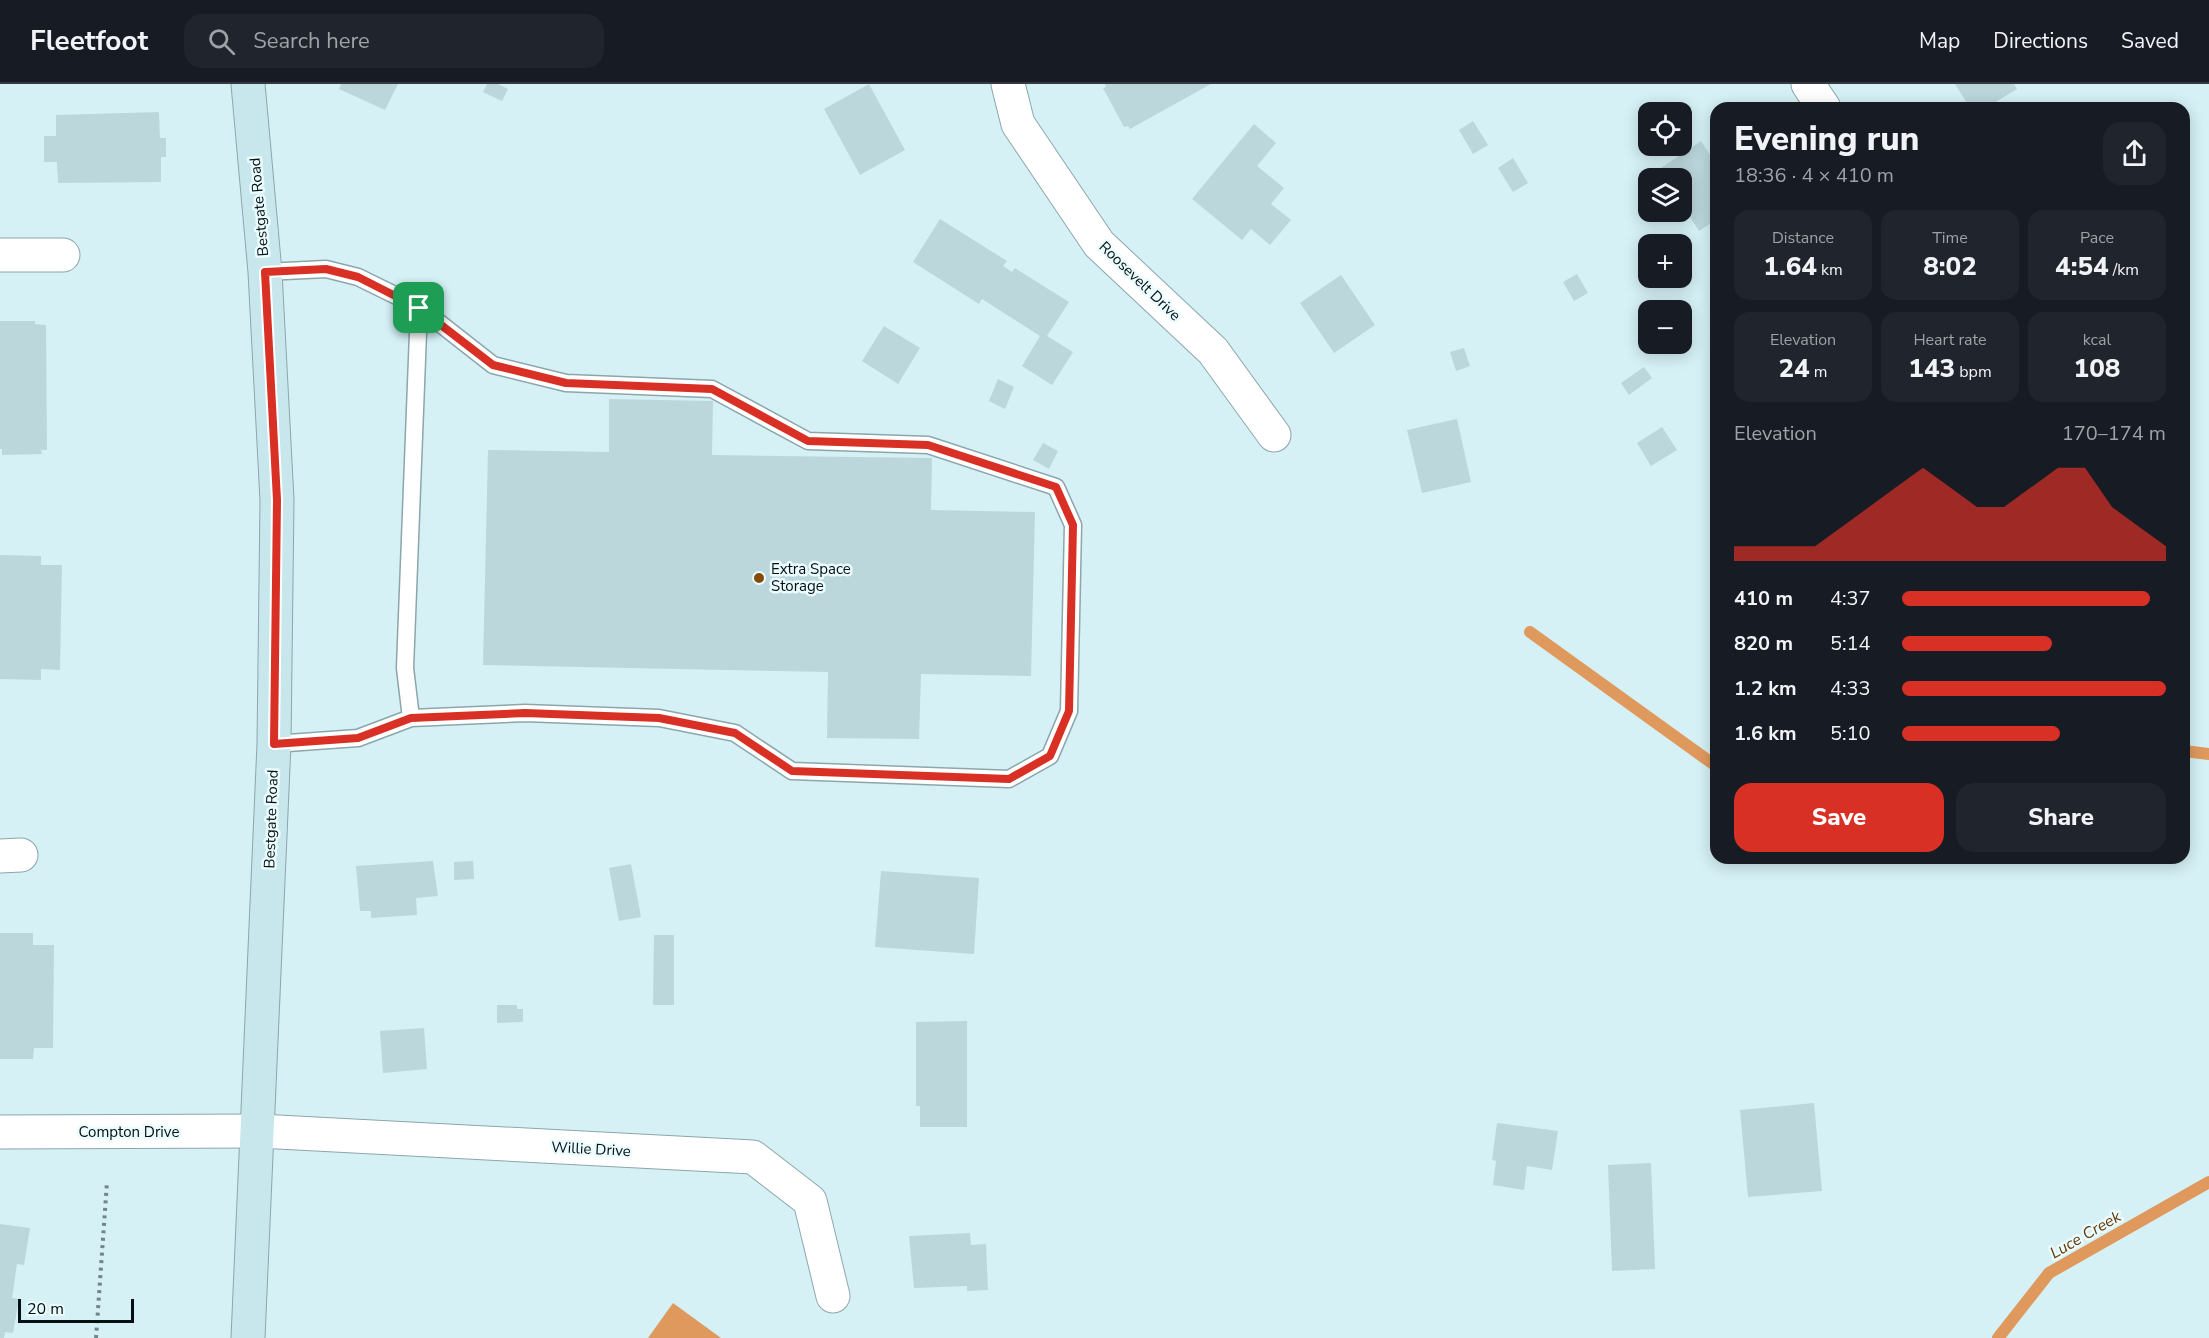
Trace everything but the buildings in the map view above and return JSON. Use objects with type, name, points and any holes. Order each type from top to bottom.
[{"type":"main road","name":"Bestgate Road","points":[[248,84],[265,272],[277,500],[274,744],[249,1338]]},
{"type":"street","name":"Roosevelt Drive","points":[[1008,84],[1018,124],[1099,244],[1214,351],[1274,435]]},
{"type":"street","points":[[1808,84],[1820,102]]},
{"type":"street","points":[[0,255],[63,255]]},
{"type":"street","name":"Compton Drive","points":[[0,1132],[259,1131]]},
{"type":"street","name":"Willie Drive","points":[[259,1131],[753,1157],[810,1202],[833,1296]]},
{"type":"lane","points":[[265,272],[326,269],[358,277],[419,308],[493,365],[566,383],[712,389],[808,441],[928,445],[1056,487],[1073,525],[1069,711],[1050,756],[1009,779],[792,771],[735,733],[659,718],[525,713],[411,718],[358,738],[274,744]]},
{"type":"lane","points":[[411,718],[405,668],[419,308]]},
{"type":"path","points":[[96,1338],[107,1182]]},
{"type":"shaded area","points":[[673,1303],[721,1338],[648,1338]]},
{"type":"waterway","points":[[1530,632],[1710,762]]},
{"type":"waterway","points":[[2190,752],[2209,754]]},
{"type":"waterway","name":"Luce Creek","points":[[1998,1338],[2049,1273],[2209,1182]]},
{"type":"place","name":"Extra Space Storage","points":[[759,578]]},
{"type":"route","points":[[326,269],[358,277],[419,308],[493,365],[566,383],[712,389],[808,441],[928,445],[1056,487],[1073,525],[1069,711],[1050,756],[1009,779],[792,771],[735,733],[659,718],[525,713],[411,718],[358,738],[274,744],[277,500],[265,272],[326,269]]}]
